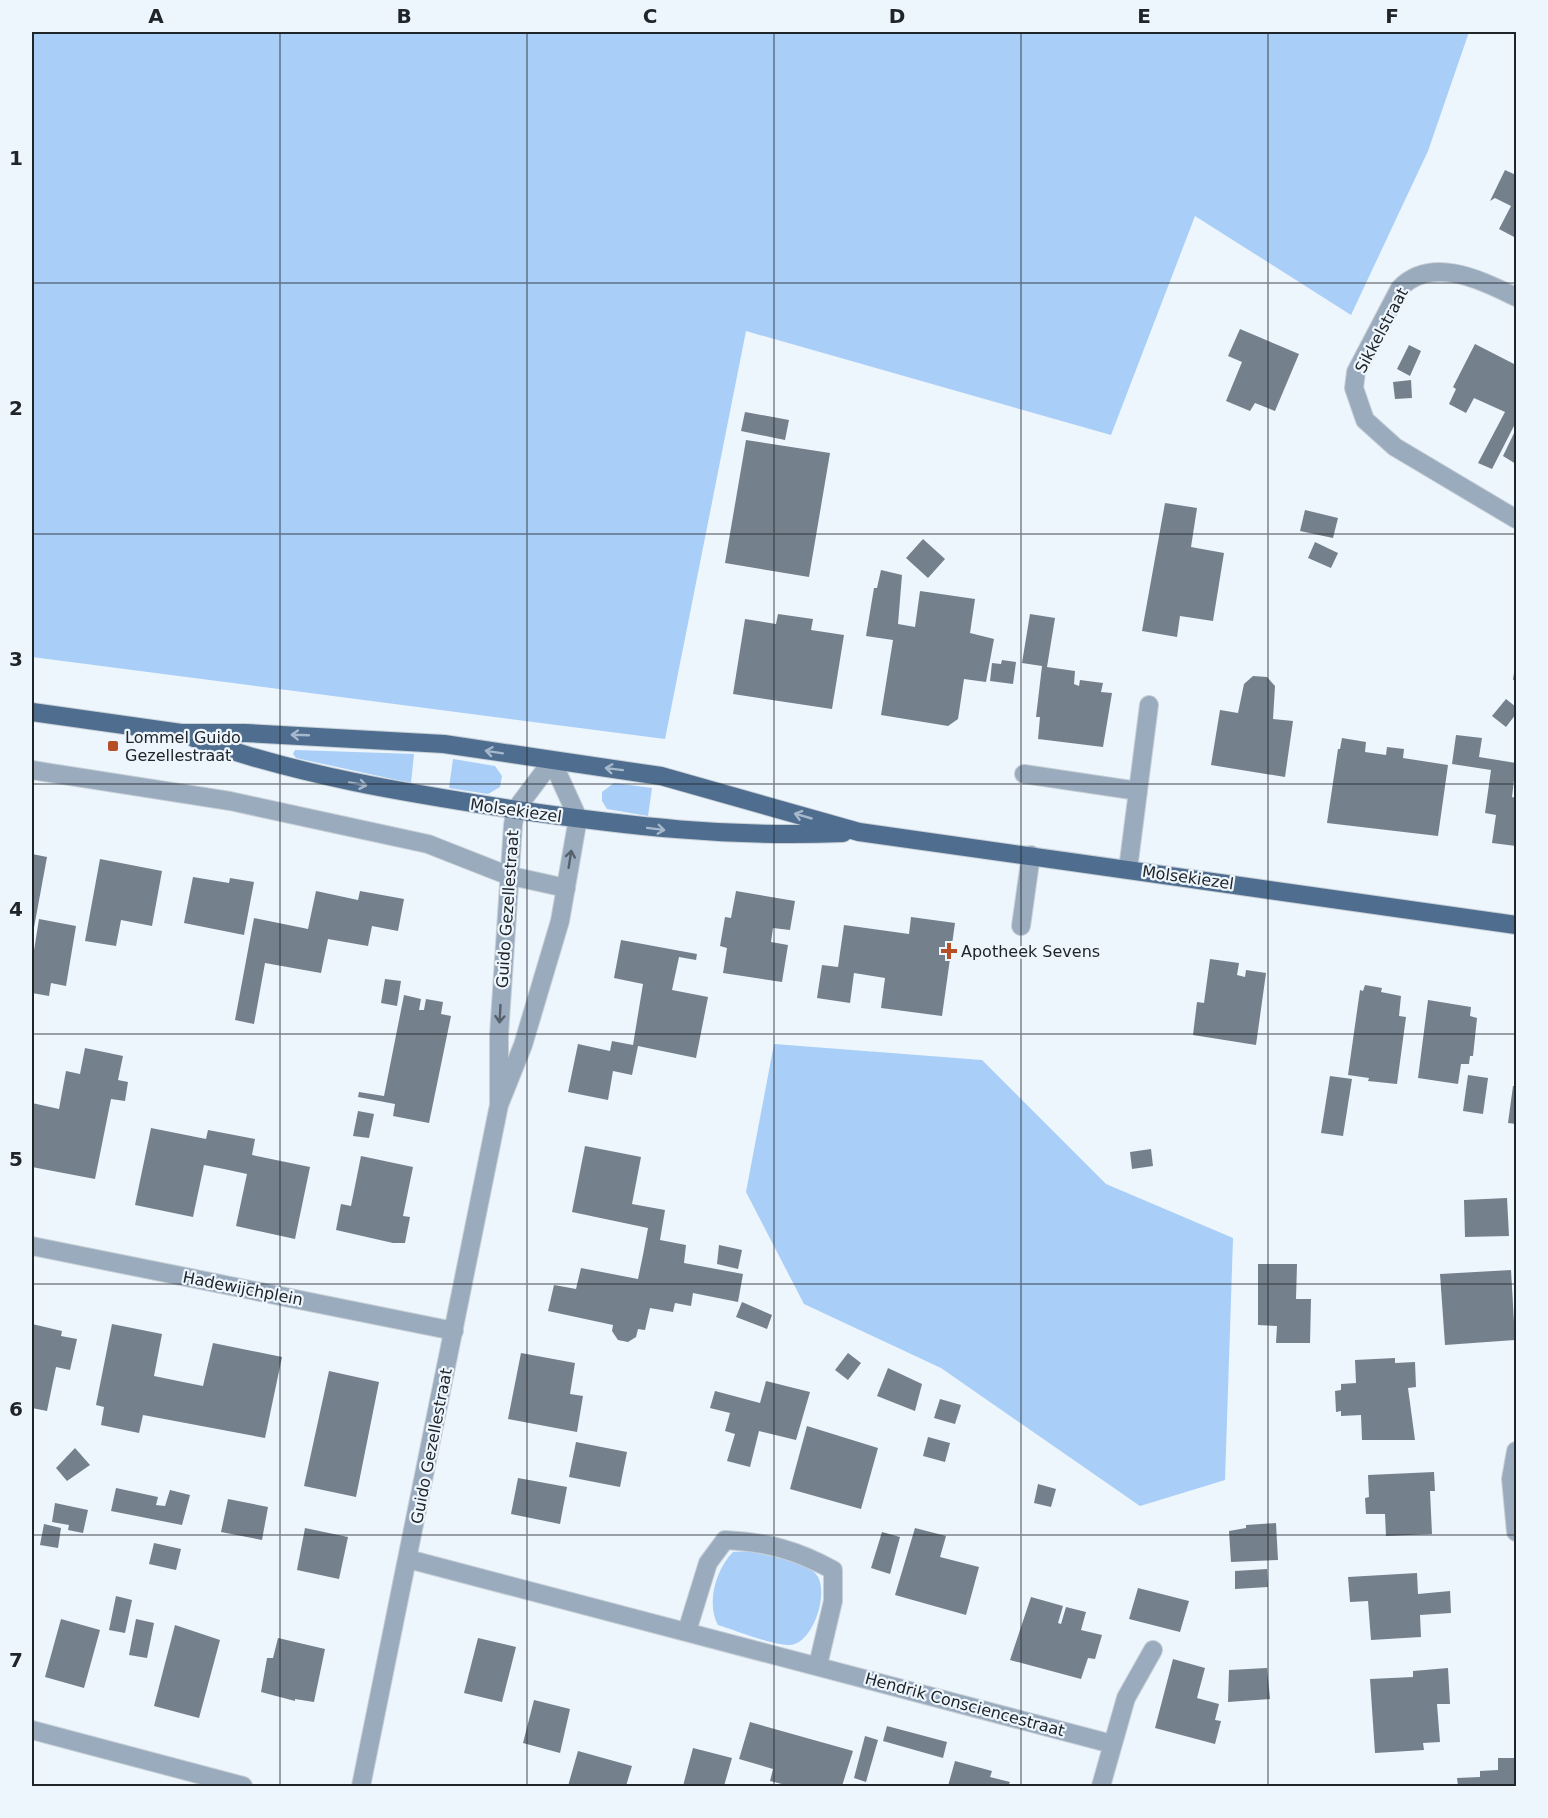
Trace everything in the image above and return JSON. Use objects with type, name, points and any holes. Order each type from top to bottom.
[{"type":"main road","name":"Molsekiezel","points":[[32,712],[181,733],[360,738],[444,744],[552,762],[661,776],[859,832],[1516,925]]},
{"type":"main road","name":"Molsekiezel","points":[[181,733],[235,753],[338,780],[516,809],[706,833],[791,835],[859,832]]},
{"type":"street","name":"Sikkelstraat","points":[[1516,297],[1458,273],[1435,273],[1410,278],[1400,288],[1356,372],[1354,388],[1365,420],[1395,447],[1516,519]]},
{"type":"street","points":[[1128,869],[1149,705]]},
{"type":"street","points":[[552,762],[578,818]]},
{"type":"street","name":"Guido Gezellestraat","points":[[499,1105],[499,1035],[507,875],[516,809],[552,762]]},
{"type":"street","points":[[32,770],[230,801],[428,844],[507,875],[566,888]]},
{"type":"street","points":[[1024,774],[1138,792]]},
{"type":"street","name":"Guido Gezellestraat","points":[[361,1786],[499,1105],[523,1045],[560,921],[578,818]]},
{"type":"street","points":[[1022,926],[1031,855]]},
{"type":"street","name":"Hadewijchplein","points":[[32,1246],[454,1331]]},
{"type":"street","points":[[1516,1451],[1511,1479],[1516,1532]]},
{"type":"street","points":[[687,1631],[708,1563],[724,1540],[759,1542],[804,1554],[833,1570],[833,1601],[818,1665]]},
{"type":"street","name":"Hendrik Consciencestraat","points":[[408,1558],[1112,1744]]},
{"type":"street","points":[[1101,1786],[1126,1698],[1153,1650]]},
{"type":"street","points":[[32,1730],[243,1786]]},
{"type":"shaded area","points":[[32,32],[1469,32],[1428,151],[1351,315],[1195,216],[1111,435],[746,331],[665,739],[32,657]]},
{"type":"shaded area","points":[[295,750],[414,754],[411,783],[296,758],[293,754]]},
{"type":"shaded area","points":[[453,759],[495,766],[502,776],[500,787],[488,794],[449,788]]},
{"type":"shaded area","points":[[614,783],[652,788],[648,816],[607,809],[602,801],[602,792]]},
{"type":"shaded area","points":[[774,1044],[982,1060],[1106,1184],[1233,1238],[1225,1480],[1140,1506],[941,1368],[804,1304],[746,1192]]},
{"type":"shaded area","points":[[750,1551],[801,1564],[815,1573],[820,1580],[818,1614],[813,1626],[799,1642],[783,1645],[718,1625],[713,1597],[722,1567],[733,1552]]},
{"type":"building","points":[[1505,170],[1516,175],[1516,238],[1499,229],[1511,206],[1495,198],[1490,201]]},
{"type":"building","points":[[1240,329],[1299,354],[1275,411],[1255,403],[1250,411],[1226,401],[1242,362],[1228,356]]},
{"type":"building","points":[[1475,344],[1516,365],[1516,422],[1492,469],[1478,463],[1505,412],[1474,398],[1466,413],[1449,404],[1456,389],[1453,387]]},
{"type":"building","points":[[1409,345],[1421,351],[1410,376],[1397,369]]},
{"type":"building","points":[[1411,380],[1412,398],[1395,399],[1393,382]]},
{"type":"building","points":[[745,412],[789,420],[785,440],[741,431]]},
{"type":"building","points":[[1516,429],[1516,464],[1503,456]]},
{"type":"building","points":[[746,440],[830,453],[809,577],[725,563]]},
{"type":"building","points":[[1165,503],[1197,508],[1191,547],[1224,553],[1213,621],[1180,616],[1177,637],[1142,631]]},
{"type":"building","points":[[1305,510],[1338,518],[1333,538],[1300,531]]},
{"type":"building","points":[[923,539],[945,559],[928,578],[906,558]]},
{"type":"building","points":[[1315,542],[1338,553],[1331,568],[1308,558]]},
{"type":"building","points":[[881,570],[902,575],[898,624],[915,627],[920,591],[975,599],[970,633],[994,639],[986,682],[964,679],[958,719],[948,726],[881,715],[893,640],[866,636],[874,588],[877,588]]},
{"type":"building","points":[[778,614],[813,619],[811,630],[844,635],[832,709],[733,694],[745,619],[776,624]]},
{"type":"building","points":[[1030,614],[1055,618],[1047,667],[1075,671],[1074,684],[1079,686],[1080,680],[1103,683],[1101,692],[1112,693],[1103,747],[1038,739],[1040,717],[1036,717],[1042,666],[1022,663]]},
{"type":"building","points":[[1002,660],[1016,662],[1013,684],[990,681],[992,663],[1001,664]]},
{"type":"building","points":[[1515,665],[1516,680],[1513,680]]},
{"type":"building","points":[[1253,676],[1267,677],[1275,686],[1273,719],[1293,721],[1285,777],[1211,765],[1220,710],[1238,713],[1244,684]]},
{"type":"building","points":[[1506,699],[1516,707],[1516,714],[1506,727],[1492,716]]},
{"type":"building","points":[[1456,735],[1482,738],[1479,757],[1516,763],[1512,797],[1516,798],[1516,846],[1492,843],[1496,815],[1485,813],[1491,770],[1452,764]]},
{"type":"building","points":[[1342,738],[1366,742],[1365,752],[1386,755],[1387,747],[1404,749],[1403,758],[1448,765],[1438,836],[1327,823],[1338,749],[1340,749]]},
{"type":"building","points":[[32,854],[47,857],[33,933],[32,933]]},
{"type":"building","points":[[100,859],[162,871],[152,926],[121,920],[116,946],[85,941]]},
{"type":"building","points":[[193,877],[229,883],[230,878],[254,882],[244,935],[184,923]]},
{"type":"building","points":[[316,891],[358,900],[360,891],[404,899],[398,931],[372,926],[368,946],[328,939],[321,973],[265,963],[254,1024],[235,1020],[254,918],[308,929]]},
{"type":"building","points":[[736,891],[795,901],[790,930],[773,928],[771,942],[788,945],[782,982],[723,973],[727,948],[720,946],[725,917],[731,918]]},
{"type":"building","points":[[911,917],[955,923],[942,1016],[881,1008],[885,978],[854,973],[850,1003],[817,998],[822,965],[838,967],[844,925],[909,934]]},
{"type":"building","points":[[39,919],[76,926],[66,986],[51,983],[49,996],[32,993],[32,963]]},
{"type":"building","points":[[621,940],[697,954],[696,960],[679,957],[672,990],[708,997],[696,1058],[638,1046],[632,1075],[613,1071],[608,1100],[568,1092],[578,1044],[610,1051],[612,1041],[633,1045],[643,984],[614,978]]},
{"type":"building","points":[[1210,959],[1239,963],[1237,975],[1245,977],[1246,970],[1266,973],[1256,1045],[1193,1035],[1197,1002],[1204,1003]]},
{"type":"building","points":[[385,979],[401,981],[397,1006],[381,1003]]},
{"type":"building","points":[[1365,985],[1382,988],[1381,992],[1401,996],[1399,1016],[1406,1017],[1397,1084],[1368,1081],[1369,1078],[1348,1075],[1360,990],[1363,991]]},
{"type":"building","points":[[404,995],[421,999],[419,1010],[424,1010],[426,999],[443,1002],[441,1014],[451,1016],[429,1123],[393,1116],[395,1104],[358,1097],[359,1092],[384,1096]]},
{"type":"building","points":[[1428,1000],[1471,1007],[1470,1016],[1477,1018],[1473,1056],[1470,1056],[1469,1064],[1461,1064],[1458,1084],[1418,1078]]},
{"type":"building","points":[[85,1048],[123,1056],[118,1080],[128,1082],[125,1101],[111,1099],[95,1179],[32,1167],[32,1103],[59,1109],[66,1071],[80,1074]]},
{"type":"building","points":[[1468,1075],[1488,1078],[1483,1114],[1463,1111]]},
{"type":"building","points":[[1330,1076],[1352,1079],[1343,1136],[1321,1133]]},
{"type":"building","points":[[1513,1086],[1516,1086],[1516,1124],[1508,1123]]},
{"type":"building","points":[[358,1111],[374,1114],[369,1138],[353,1136]]},
{"type":"building","points":[[151,1128],[206,1139],[208,1130],[255,1139],[252,1155],[310,1167],[295,1239],[236,1226],[247,1174],[224,1169],[204,1165],[193,1217],[135,1205]]},
{"type":"building","points":[[585,1146],[641,1157],[632,1204],[665,1210],[660,1240],[686,1245],[684,1263],[743,1274],[738,1302],[693,1293],[691,1306],[675,1303],[673,1312],[650,1308],[645,1330],[638,1329],[636,1337],[628,1342],[618,1340],[612,1331],[613,1325],[548,1311],[554,1285],[576,1289],[581,1268],[638,1279],[648,1228],[572,1212]]},
{"type":"building","points":[[1151,1149],[1153,1166],[1132,1169],[1130,1152]]},
{"type":"building","points":[[361,1156],[413,1167],[403,1216],[410,1217],[405,1243],[393,1243],[336,1230],[341,1204],[351,1206]]},
{"type":"building","points":[[1507,1198],[1509,1236],[1465,1237],[1464,1200]]},
{"type":"building","points":[[719,1245],[742,1250],[738,1269],[717,1264]]},
{"type":"building","points":[[1258,1264],[1297,1264],[1296,1299],[1311,1299],[1310,1343],[1276,1343],[1277,1326],[1258,1325]]},
{"type":"building","points":[[1511,1270],[1515,1340],[1445,1345],[1440,1274]]},
{"type":"building","points":[[742,1302],[772,1315],[767,1329],[736,1317]]},
{"type":"building","points":[[32,1324],[62,1331],[61,1336],[77,1339],[70,1370],[56,1367],[47,1411],[32,1408]]},
{"type":"building","points":[[112,1324],[162,1334],[154,1376],[203,1386],[213,1343],[282,1357],[265,1438],[143,1415],[139,1433],[101,1425],[104,1407],[96,1405]]},
{"type":"building","points":[[521,1353],[575,1363],[570,1394],[583,1396],[577,1432],[508,1419]]},
{"type":"building","points":[[848,1353],[861,1363],[848,1380],[835,1370]]},
{"type":"building","points":[[1395,1358],[1395,1363],[1415,1362],[1416,1387],[1408,1388],[1415,1440],[1362,1440],[1361,1415],[1341,1416],[1341,1411],[1336,1412],[1335,1391],[1341,1390],[1341,1384],[1356,1383],[1355,1360]]},
{"type":"building","points":[[888,1368],[922,1384],[915,1411],[877,1396]]},
{"type":"building","points":[[329,1371],[379,1382],[356,1497],[304,1486]]},
{"type":"building","points":[[766,1381],[810,1392],[796,1440],[759,1431],[750,1467],[727,1461],[735,1434],[725,1431],[730,1413],[710,1408],[715,1391],[760,1403]]},
{"type":"building","points":[[940,1399],[961,1405],[955,1424],[934,1418]]},
{"type":"building","points":[[807,1426],[878,1448],[861,1509],[790,1489]]},
{"type":"building","points":[[928,1437],[950,1443],[945,1462],[923,1456]]},
{"type":"building","points":[[576,1442],[627,1452],[620,1487],[569,1477]]},
{"type":"building","points":[[75,1448],[90,1465],[67,1481],[56,1468]]},
{"type":"building","points":[[1434,1472],[1435,1491],[1430,1491],[1432,1534],[1386,1536],[1385,1514],[1366,1514],[1365,1498],[1369,1497],[1368,1475]]},
{"type":"building","points":[[518,1478],[567,1487],[560,1524],[511,1514]]},
{"type":"building","points":[[1038,1484],[1056,1489],[1051,1507],[1034,1503]]},
{"type":"building","points":[[116,1488],[158,1497],[156,1505],[165,1506],[170,1490],[190,1495],[182,1525],[111,1511]]},
{"type":"building","points":[[228,1499],[268,1507],[262,1540],[221,1532]]},
{"type":"building","points":[[55,1503],[88,1510],[83,1533],[68,1530],[69,1525],[52,1522]]},
{"type":"building","points":[[1276,1523],[1278,1560],[1231,1562],[1229,1531],[1246,1528],[1246,1525]]},
{"type":"building","points":[[44,1524],[61,1528],[58,1548],[40,1545]]},
{"type":"building","points":[[305,1528],[348,1537],[339,1579],[297,1570]]},
{"type":"building","points":[[915,1528],[946,1536],[940,1557],[979,1567],[966,1615],[895,1595]]},
{"type":"building","points":[[882,1532],[900,1537],[890,1574],[871,1568]]},
{"type":"building","points":[[154,1543],[181,1549],[176,1570],[149,1564]]},
{"type":"building","points":[[1267,1569],[1268,1587],[1235,1589],[1235,1571]]},
{"type":"building","points":[[1417,1573],[1418,1594],[1450,1591],[1451,1613],[1420,1615],[1421,1637],[1371,1640],[1368,1601],[1350,1602],[1348,1577]]},
{"type":"building","points":[[1138,1588],[1189,1601],[1180,1632],[1129,1619]]},
{"type":"building","points":[[116,1596],[132,1600],[125,1633],[109,1630]]},
{"type":"building","points":[[1031,1597],[1063,1606],[1058,1623],[1061,1624],[1066,1607],[1086,1612],[1081,1630],[1102,1635],[1095,1659],[1088,1658],[1081,1679],[1010,1660]]},
{"type":"building","points":[[61,1619],[100,1630],[84,1688],[45,1677]]},
{"type":"building","points":[[136,1619],[154,1623],[147,1658],[129,1655]]},
{"type":"building","points":[[175,1625],[220,1640],[199,1718],[154,1706]]},
{"type":"building","points":[[278,1638],[325,1649],[314,1702],[295,1699],[295,1701],[261,1692],[267,1658],[273,1658]]},
{"type":"building","points":[[478,1638],[516,1647],[502,1702],[464,1693]]},
{"type":"building","points":[[1173,1659],[1205,1668],[1197,1698],[1219,1704],[1215,1720],[1221,1721],[1215,1744],[1155,1728]]},
{"type":"building","points":[[1267,1668],[1270,1699],[1228,1702],[1229,1670]]},
{"type":"building","points":[[1448,1668],[1450,1704],[1437,1704],[1440,1742],[1423,1743],[1424,1750],[1375,1753],[1370,1679],[1413,1677],[1413,1671]]},
{"type":"building","points":[[534,1700],[570,1709],[560,1753],[523,1743]]},
{"type":"building","points":[[750,1722],[853,1751],[842,1786],[790,1786],[770,1781],[773,1769],[739,1759]]},
{"type":"building","points":[[887,1726],[947,1742],[943,1758],[883,1741]]},
{"type":"building","points":[[865,1736],[878,1740],[866,1782],[854,1778]]},
{"type":"building","points":[[693,1748],[732,1758],[724,1786],[683,1786]]},
{"type":"building","points":[[578,1751],[632,1766],[626,1786],[568,1786]]},
{"type":"building","points":[[1498,1758],[1516,1758],[1516,1786],[1458,1786],[1457,1778],[1480,1777],[1480,1771],[1498,1770]]},
{"type":"building","points":[[955,1761],[992,1771],[990,1777],[1010,1782],[1008,1786],[948,1786]]},
{"type":"place","name":"Lommel Guido Gezellestraat","points":[[113,746]]},
{"type":"place","name":"Apotheek Sevens","points":[[949,951]]}]
